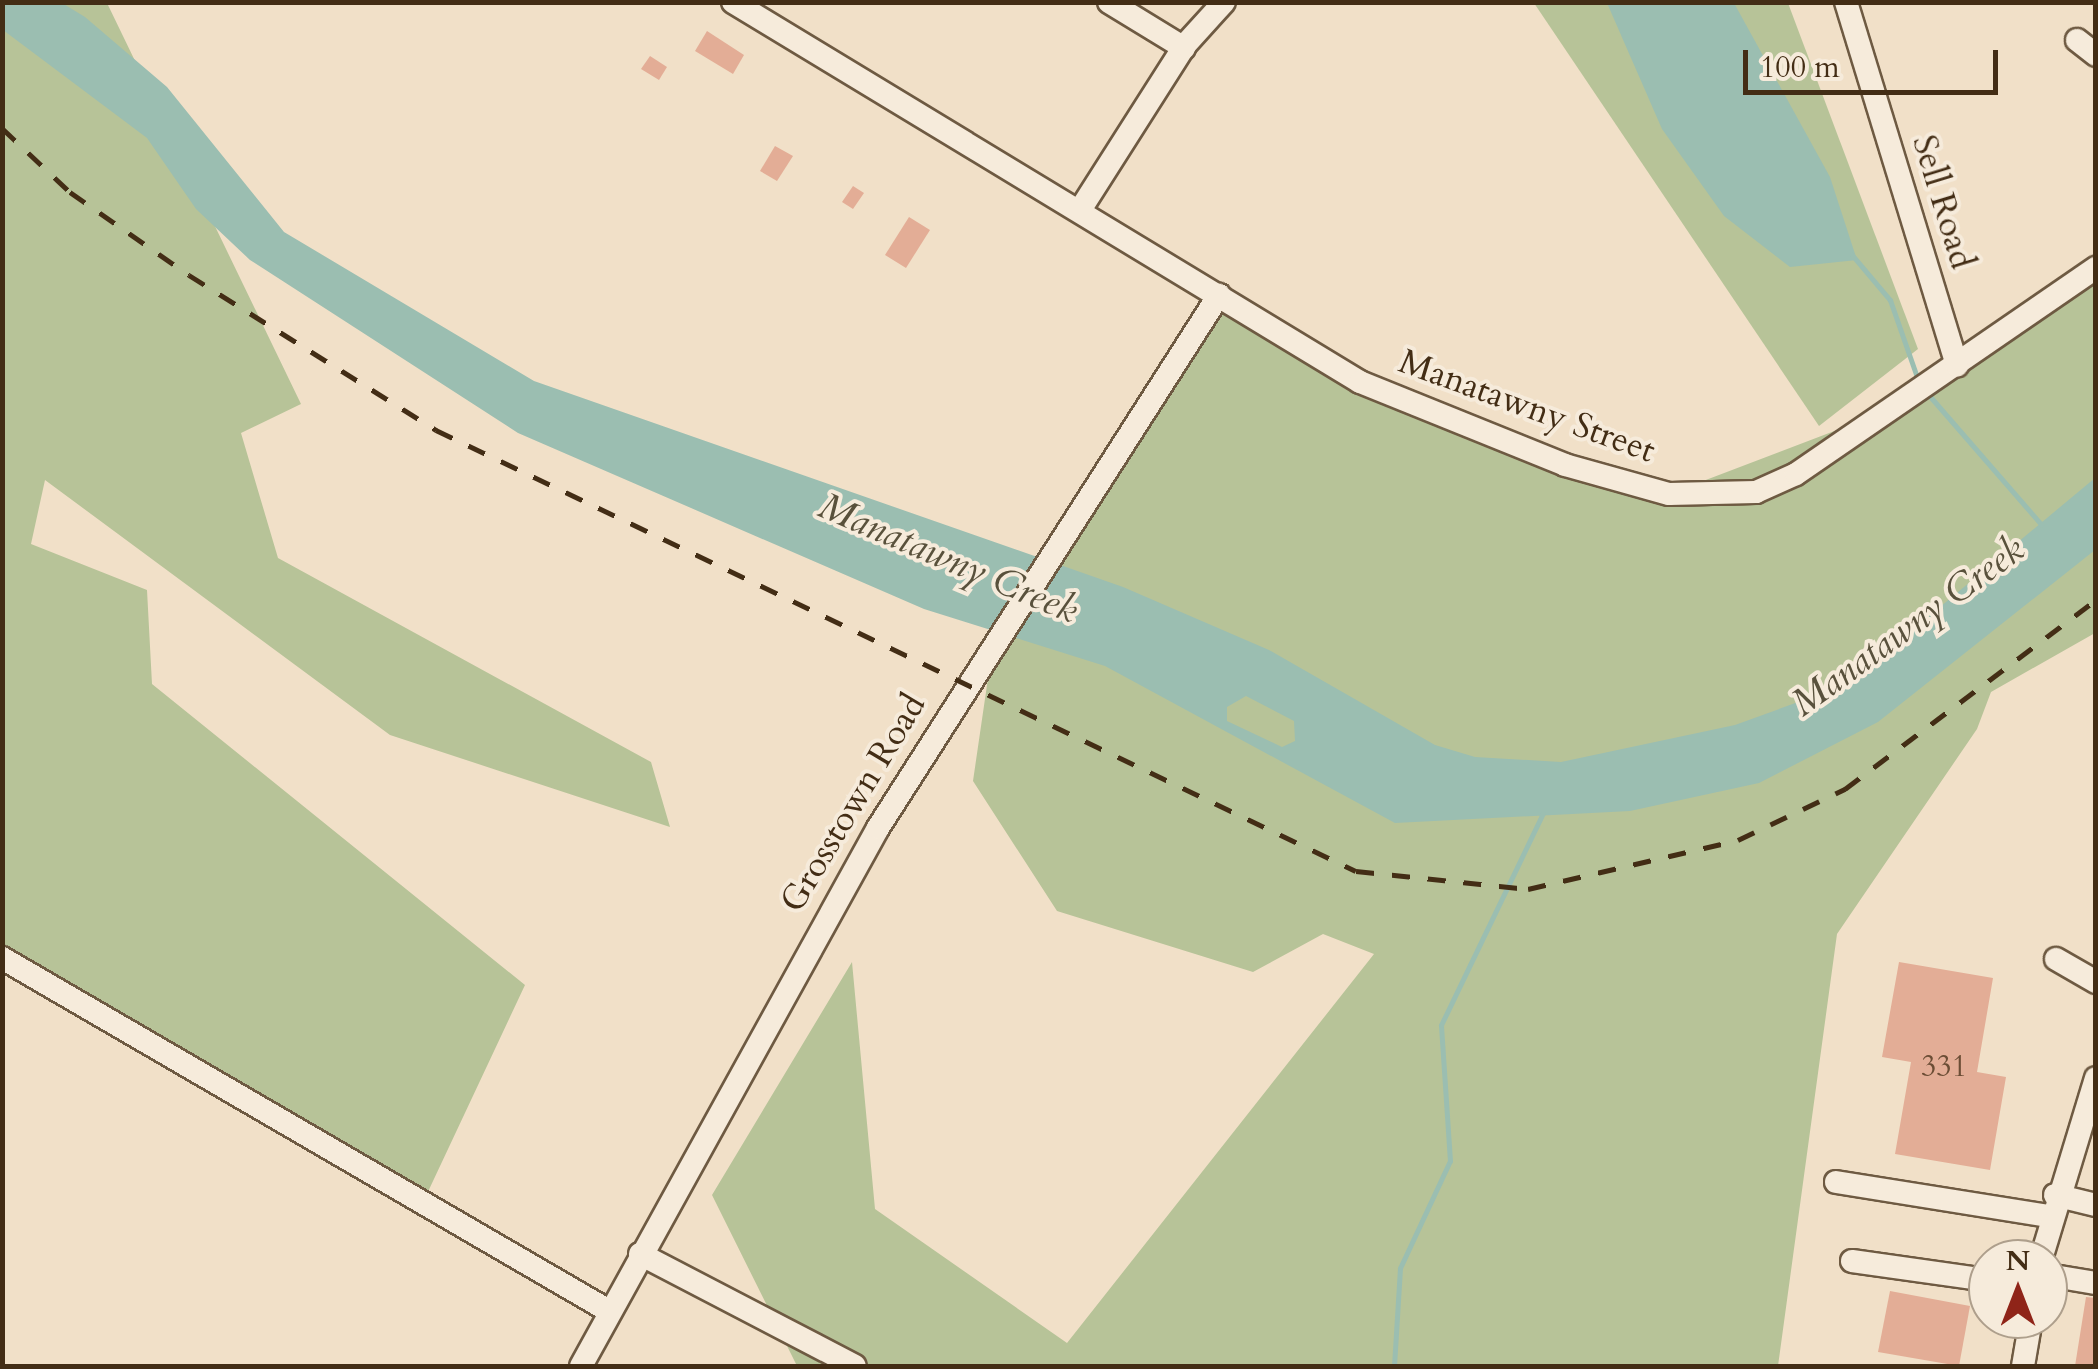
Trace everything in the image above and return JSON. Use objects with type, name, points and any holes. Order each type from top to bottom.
[{"type":"street","points":[[1109,2],[1184,48]]},
{"type":"street","points":[[1080,210],[1184,48],[1224,2]]},
{"type":"street","name":"Sell Road","points":[[1846,2],[1957,365]]},
{"type":"street","name":"Manatawny Street","points":[[739,4],[1218,295],[1295,348],[1448,422],[1669,494],[1756,492],[1893,409],[2096,268]]},
{"type":"street","points":[[2076,40],[2096,55]]},
{"type":"street","name":"Grosstown Road","points":[[581,1366],[814,935],[1058,539],[1218,295]]},
{"type":"street","points":[[2,958],[609,1311]]},
{"type":"street","points":[[2056,959],[2096,982]]},
{"type":"street","points":[[2045,1239],[2052,1205],[2096,1078]]},
{"type":"street","points":[[1836,1182],[2052,1205],[2096,1205]]},
{"type":"street","points":[[640,1254],[855,1366]]},
{"type":"street","points":[[1852,1261],[1968,1277]]},
{"type":"street","points":[[2068,1279],[2096,1284]]},
{"type":"street","points":[[2023,1366],[2028,1339]]},
{"type":"shaded area","points":[[2,3],[107,3],[301,404],[241,433],[278,558],[651,762],[670,827],[390,735],[45,480],[31,544],[147,590],[152,684],[525,985],[418,1213],[3,964]]},
{"type":"shaded area","points":[[1534,3],[1788,3],[1918,349],[1819,426]]},
{"type":"shaded area","points":[[2095,272],[2095,633],[1991,692],[1977,729],[1837,934],[1778,1366],[797,1366],[712,1195],[852,962],[875,1209],[1067,1343],[1374,954],[1323,934],[1253,972],[1057,911],[973,781],[993,644],[1219,295],[1448,422],[1669,494],[1892,409]]},
{"type":"water","name":"Manatawny Creek","points":[[2,3],[62,3],[85,17],[167,87],[284,232],[534,381],[1123,587],[1269,650],[1435,745],[1475,757],[1561,762],[1735,725],[1812,697],[1922,622],[2095,478],[2095,550],[1878,722],[1759,783],[1630,811],[1395,823],[1105,666],[924,609],[518,433],[250,260],[196,209],[147,138],[3,30]],"holes":[[[1246,696],[1294,721],[1295,741],[1282,747],[1227,721],[1227,707]]]},
{"type":"water","points":[[1607,3],[1734,3],[1830,177],[1857,260],[1790,267],[1724,216],[1662,129]]},
{"type":"building","points":[[707,31],[744,55],[733,74],[695,51]]},
{"type":"building","points":[[650,56],[667,67],[659,80],[641,69]]},
{"type":"building","points":[[775,146],[793,156],[777,181],[760,171]]},
{"type":"building","points":[[853,186],[864,193],[853,209],[842,202]]},
{"type":"building","points":[[909,217],[930,230],[906,268],[885,255]]},
{"type":"building","points":[[1899,962],[1993,978],[1977,1072],[2006,1077],[1990,1170],[1895,1154],[1911,1062],[1882,1057]]},
{"type":"building","points":[[1890,1291],[1968,1306],[1959,1366],[1878,1352]]},
{"type":"building","points":[[2086,1297],[2096,1298],[2096,1366],[2075,1366]]},
{"type":"waterway","points":[[1852,255],[1890,300],[1918,380]]},
{"type":"waterway","points":[[1927,393],[2041,524]]},
{"type":"waterway","points":[[1394,1366],[1400,1268],[1450,1161],[1441,1025],[1543,813]]},
{"type":"railway","points":[[2,128],[70,192],[189,275],[436,430],[1356,871],[1528,889],[1738,840],[1845,789],[2096,600]]}]
